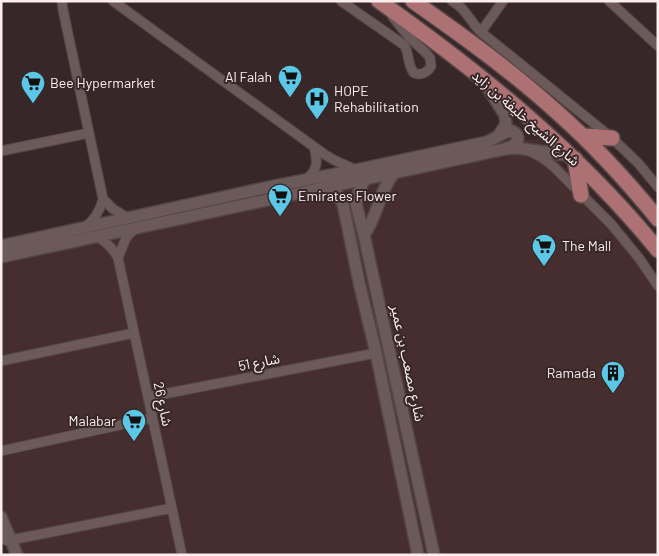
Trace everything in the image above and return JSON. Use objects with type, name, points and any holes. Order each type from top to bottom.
[{"type":"main road","name":"شارع الشيخ خليفة بن زايد","points":[[413,1],[508,71],[558,112],[626,180],[658,219]]},
{"type":"main road","name":"شارع الشيخ خليفة بن زايد","points":[[381,3],[483,79],[533,120],[623,209],[658,250]]},
{"type":"main road","points":[[584,136],[612,138]]},
{"type":"main road","points":[[573,158],[581,195]]},
{"type":"street","points":[[58,1],[62,6],[102,199],[101,206],[94,219],[83,228]]},
{"type":"street","points":[[113,1],[314,147],[334,160],[356,170]]},
{"type":"street","points":[[341,1],[404,45],[408,52],[410,67],[414,73],[421,74],[425,72],[431,66],[430,58],[402,29],[381,3]]},
{"type":"street","points":[[452,1],[463,9],[481,32],[612,138],[658,186]]},
{"type":"street","points":[[481,32],[503,1]]},
{"type":"street","points":[[609,1],[658,46]]},
{"type":"street","points":[[483,79],[505,115],[506,124],[499,135]]},
{"type":"street","points":[[1,257],[97,236],[132,223],[269,186],[356,170],[487,142],[499,135],[512,131],[517,134],[518,142],[505,149]]},
{"type":"street","points":[[1,151],[89,133]]},
{"type":"street","points":[[305,180],[313,173],[317,162],[314,147]]},
{"type":"street","points":[[1,246],[83,228],[132,223],[328,187],[505,149],[517,148],[573,158]]},
{"type":"street","points":[[529,151],[547,162],[611,224],[639,258],[658,286]]},
{"type":"street","points":[[364,235],[386,186],[394,173]]},
{"type":"street","points":[[356,204],[365,179]]},
{"type":"street","points":[[328,187],[337,194],[343,204],[418,555]]},
{"type":"street","points":[[343,204],[350,198],[356,204]]},
{"type":"street","points":[[102,199],[112,210],[132,223]]},
{"type":"street","name":"شارع مصعب بن عمير","points":[[356,204],[434,555]]},
{"type":"street","points":[[118,258],[132,223]]},
{"type":"street","name":"شارع 26","points":[[97,236],[115,251],[118,258],[182,555]]},
{"type":"street","points":[[1,361],[134,333]]},
{"type":"street","name":"شارع 51","points":[[148,397],[376,353]]},
{"type":"street","points":[[1,451],[152,418]]},
{"type":"street","points":[[6,538],[172,508]]},
{"type":"street","points":[[1,517],[6,538],[17,555]]},
{"type":"shaded area","points":[[538,139],[619,225],[658,279],[658,555],[13,555],[1,527],[1,253],[506,141]]},
{"type":"place","name":"Al Falah","points":[[290,98]]},
{"type":"place","name":"Bee Hypermarket","points":[[33,104]]},
{"type":"place","name":"HOPE Rehabilitation","points":[[317,120]]},
{"type":"place","name":"Emirates Flower","points":[[280,217]]},
{"type":"place","name":"The Mall","points":[[544,267]]},
{"type":"place","name":"Ramada","points":[[613,394]]},
{"type":"place","name":"Malabar","points":[[134,442]]}]
